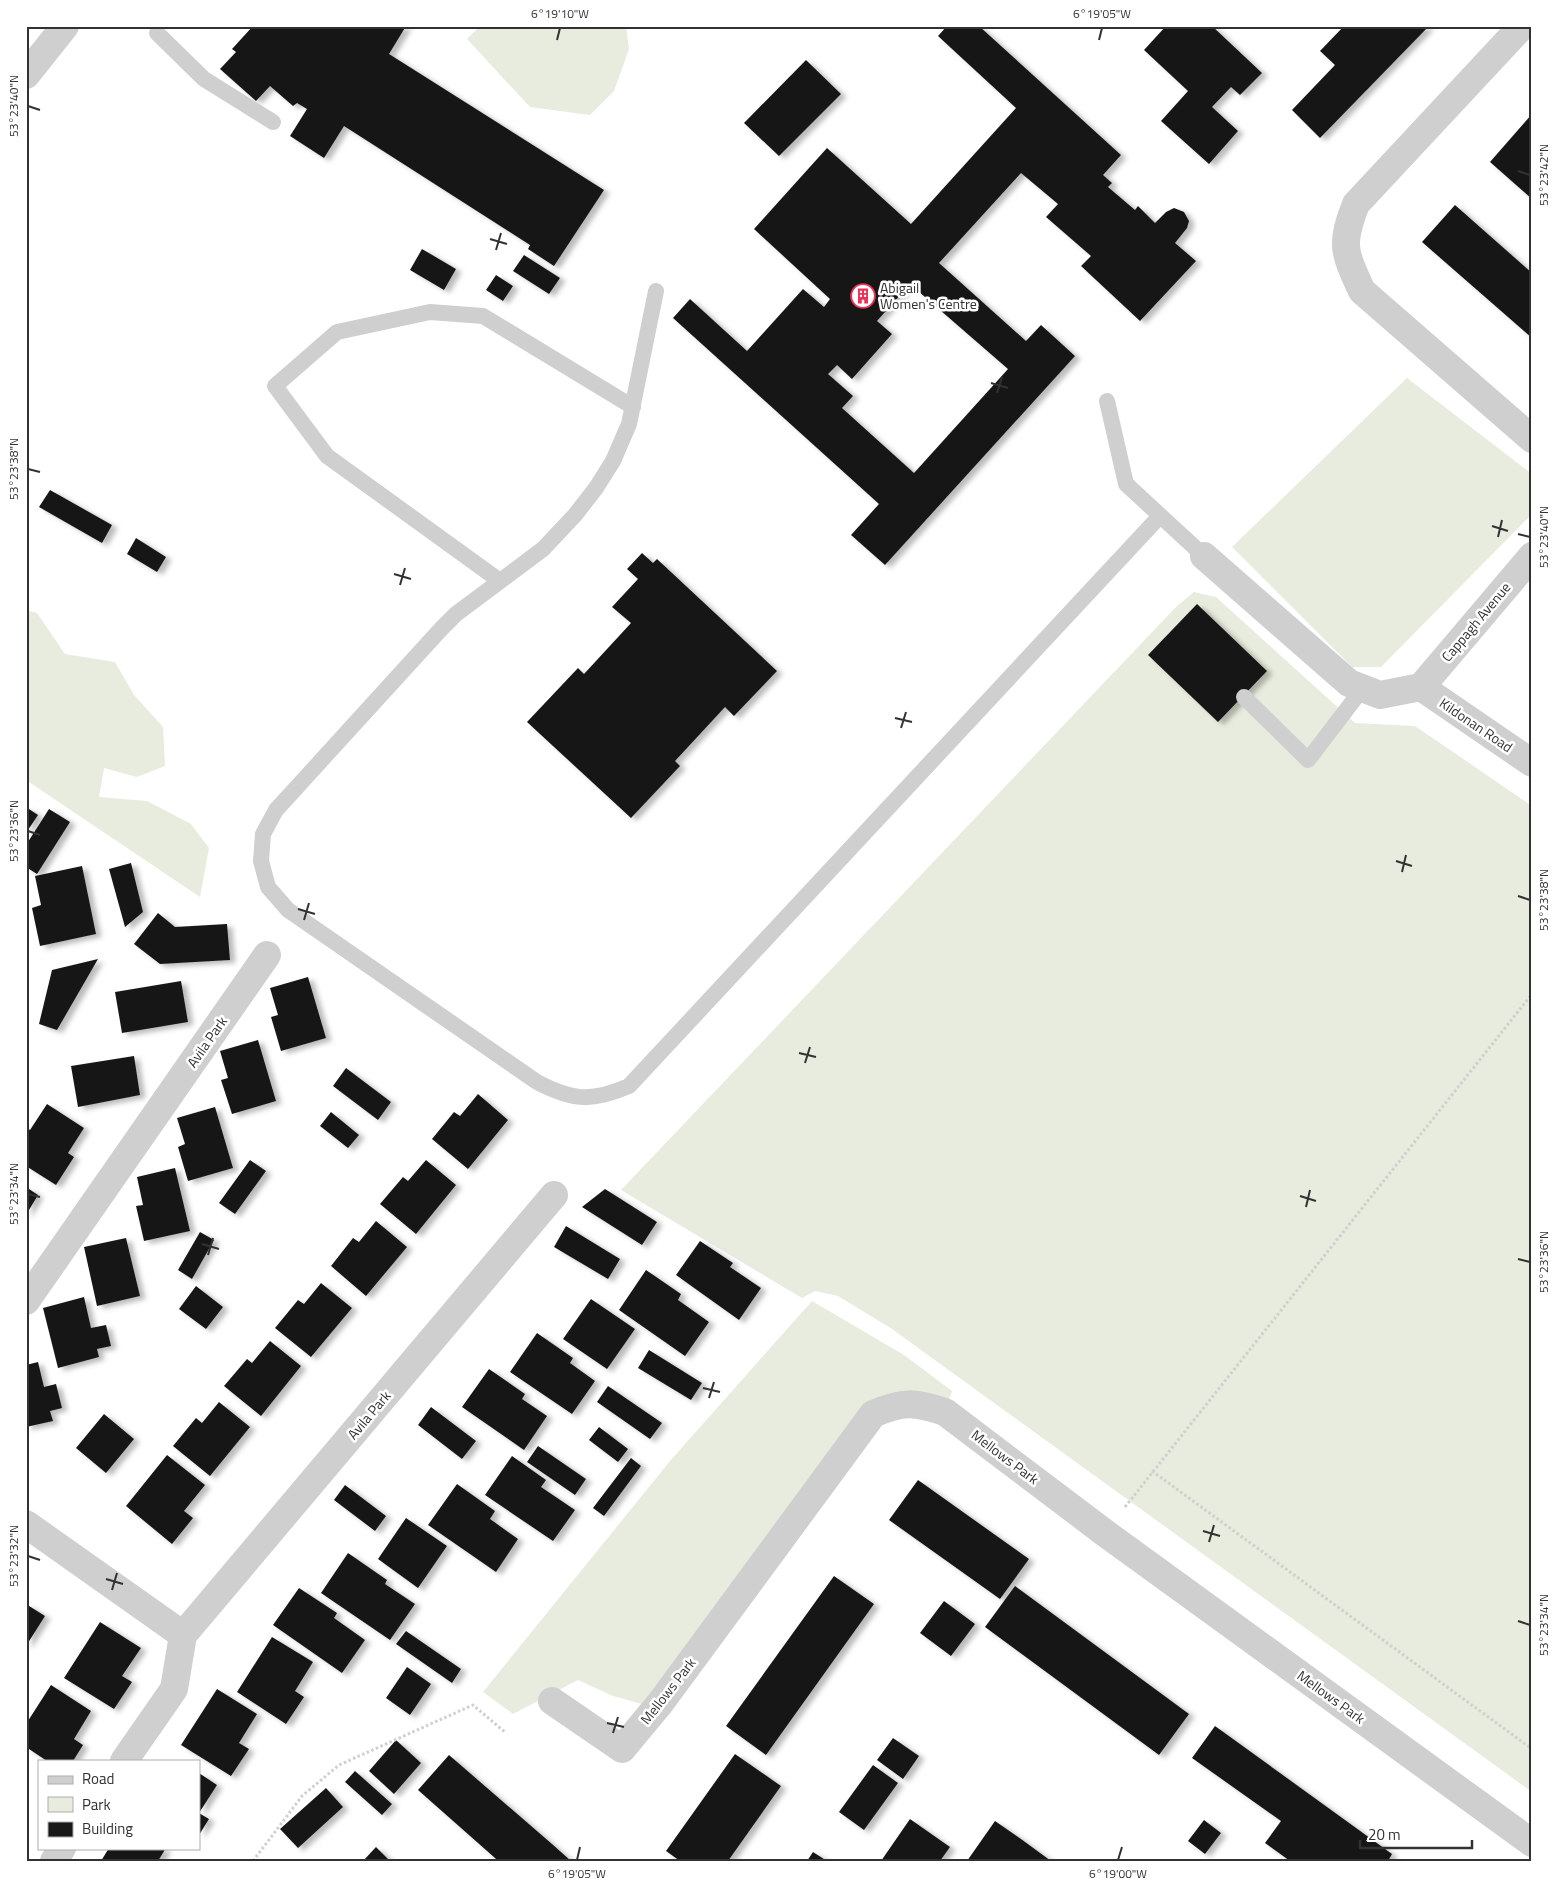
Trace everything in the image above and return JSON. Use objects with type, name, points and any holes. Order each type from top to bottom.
[{"type":"street","points":[[26,75],[66,26]]},
{"type":"street","points":[[1522,26],[1356,204],[1345,231],[1347,259],[1362,291],[1532,439]]},
{"type":"street","points":[[1204,556],[1349,684],[1380,695],[1421,687]]},
{"type":"street","name":"Cappagh Avenue","points":[[1421,687],[1532,556]]},
{"type":"street","name":"Kildonan Road","points":[[1421,687],[1532,763]]},
{"type":"street","name":"Avila Park","points":[[26,1301],[267,954]]},
{"type":"street","name":"Avila Park","points":[[183,1635],[554,1195]]},
{"type":"street","name":"Mellows Park","points":[[552,1701],[622,1749],[661,1702],[749,1585],[873,1414],[896,1404],[917,1403],[946,1412],[1105,1533],[1532,1843]]},
{"type":"street","points":[[26,1524],[183,1635],[174,1689],[125,1760]]},
{"type":"street","points":[[54,1861],[61,1850]]},
{"type":"lane","points":[[157,28],[204,79],[274,122]]},
{"type":"lane","points":[[656,291],[629,424],[613,461],[596,488],[575,515],[543,549],[456,614],[276,810],[263,834],[261,862],[268,887],[288,910],[537,1082],[557,1092],[580,1098],[607,1096],[629,1086],[1160,516]]},
{"type":"lane","points":[[500,581],[328,456],[276,386],[337,332],[430,312],[483,316],[633,407]]},
{"type":"lane","points":[[1107,401],[1126,484],[1204,556]]},
{"type":"lane","points":[[1244,697],[1308,760],[1362,688]]},
{"type":"path","points":[[1105,1533],[1152,1471],[1532,994]]},
{"type":"path","points":[[1152,1471],[1532,1749]]},
{"type":"path","points":[[253,1861],[302,1796],[339,1765],[473,1705],[506,1733]]},
{"type":"green space","points":[[480,26],[626,26],[629,49],[614,91],[590,115],[530,107],[467,39]]},
{"type":"green space","points":[[1407,378],[1532,474],[1532,514],[1381,667],[1352,667],[1232,547]]},
{"type":"green space","points":[[1194,592],[1216,597],[1355,723],[1415,726],[1532,806],[1532,1792],[892,1329],[838,1296],[815,1291],[802,1298],[621,1190],[1177,606]]},
{"type":"green space","points":[[26,610],[37,613],[65,654],[115,662],[134,695],[163,727],[165,766],[137,777],[104,768],[99,797],[147,801],[191,824],[209,848],[200,897],[26,780]]},
{"type":"green space","points":[[812,1301],[904,1355],[952,1391],[945,1411],[896,1404],[642,1704],[613,1696],[578,1680],[513,1714],[483,1692],[670,1461]]},
{"type":"building","points":[[253,26],[406,26],[389,54],[604,190],[554,266],[528,249],[530,245],[344,126],[324,158],[290,136],[307,109],[297,103],[293,106],[270,86],[256,101],[220,69],[236,52],[232,49]]},
{"type":"building","name":"Abigail Women's Centre","points":[[947,26],[979,26],[1121,155],[1103,175],[1112,183],[1108,187],[1135,210],[1138,206],[1155,223],[1166,212],[1174,208],[1184,212],[1189,221],[1187,228],[1175,243],[1196,261],[1140,321],[1081,266],[1091,256],[1046,217],[1058,204],[1021,173],[939,263],[1026,341],[1041,325],[1075,356],[885,565],[851,535],[879,504],[673,318],[690,299],[747,351],[803,289],[824,307],[830,299],[754,229],[827,148],[911,224],[1016,108],[938,36]],"holes":[[[910,284],[1008,369],[914,473],[842,408],[853,396],[828,374],[837,365],[852,379],[892,334],[877,321]]]},
{"type":"building","points":[[1166,26],[1212,26],[1262,73],[1240,95],[1231,87],[1212,107],[1238,131],[1209,164],[1161,121],[1188,91],[1144,50]]},
{"type":"building","points":[[1344,26],[1429,26],[1320,138],[1292,110],[1335,65],[1320,51]]},
{"type":"building","points":[[806,60],[841,94],[779,156],[744,123]]},
{"type":"building","points":[[1532,114],[1532,199],[1490,162]]},
{"type":"building","points":[[1455,205],[1532,273],[1532,338],[1422,242]]},
{"type":"building","points":[[422,249],[456,269],[444,290],[410,270]]},
{"type":"building","points":[[524,255],[560,278],[549,294],[513,271]]},
{"type":"building","points":[[496,275],[513,286],[503,301],[486,290]]},
{"type":"building","points":[[50,490],[112,525],[102,543],[39,507]]},
{"type":"building","points":[[136,538],[166,557],[157,572],[127,554]]},
{"type":"building","points":[[642,553],[653,563],[657,559],[777,671],[734,716],[725,707],[675,761],[680,766],[631,818],[527,722],[578,668],[584,674],[631,623],[612,607],[638,579],[627,569]]},
{"type":"building","points":[[1197,604],[1267,671],[1218,722],[1148,655]]},
{"type":"building","points":[[26,807],[38,815],[26,833]]},
{"type":"building","points":[[49,809],[70,822],[37,874],[26,867],[26,845]]},
{"type":"building","points":[[131,863],[143,912],[125,927],[109,869]]},
{"type":"building","points":[[82,866],[96,934],[40,946],[32,908],[41,905],[35,876]]},
{"type":"building","points":[[158,913],[175,927],[227,924],[230,960],[160,964],[134,944]]},
{"type":"building","points":[[98,959],[57,1030],[39,1024],[52,970]]},
{"type":"building","points":[[308,977],[326,1038],[281,1051],[271,1017],[278,1015],[270,988]]},
{"type":"building","points":[[181,981],[188,1022],[122,1033],[115,992]]},
{"type":"building","points":[[258,1040],[276,1101],[232,1114],[221,1080],[228,1078],[220,1051]]},
{"type":"building","points":[[134,1056],[140,1095],[78,1107],[71,1066]]},
{"type":"building","points":[[346,1068],[391,1102],[378,1120],[333,1086]]},
{"type":"building","points":[[478,1094],[508,1120],[468,1169],[432,1139],[454,1112],[460,1116]]},
{"type":"building","points":[[47,1104],[84,1128],[68,1153],[74,1157],[56,1185],[26,1166],[26,1127],[30,1130]]},
{"type":"building","points":[[215,1107],[233,1168],[188,1181],[178,1147],[185,1144],[177,1118]]},
{"type":"building","points":[[331,1112],[359,1135],[348,1148],[320,1126]]},
{"type":"building","points":[[250,1160],[266,1171],[235,1214],[219,1203]]},
{"type":"building","points":[[426,1160],[456,1185],[416,1234],[380,1204],[403,1177],[408,1181]]},
{"type":"building","points":[[175,1168],[190,1231],[144,1241],[136,1206],[143,1205],[137,1177]]},
{"type":"building","points":[[26,1187],[38,1195],[26,1215]]},
{"type":"building","points":[[605,1189],[657,1222],[642,1245],[582,1207]]},
{"type":"building","points":[[376,1221],[407,1247],[366,1296],[331,1266],[353,1238],[359,1242]]},
{"type":"building","points":[[566,1226],[620,1259],[608,1279],[554,1247]]},
{"type":"building","points":[[200,1232],[214,1240],[192,1279],[178,1270]]},
{"type":"building","points":[[126,1238],[140,1296],[97,1306],[84,1247]]},
{"type":"building","points":[[700,1241],[733,1263],[730,1267],[761,1288],[739,1320],[676,1275]]},
{"type":"building","points":[[646,1270],[681,1294],[678,1300],[709,1322],[685,1356],[619,1310]]},
{"type":"building","points":[[321,1283],[352,1308],[311,1357],[275,1328],[298,1300],[304,1304]]},
{"type":"building","points":[[196,1286],[223,1307],[206,1329],[179,1309]]},
{"type":"building","points":[[84,1297],[91,1328],[106,1325],[111,1346],[97,1349],[99,1357],[58,1368],[43,1308]]},
{"type":"building","points":[[591,1299],[635,1329],[607,1369],[563,1339]]},
{"type":"building","points":[[537,1333],[573,1358],[570,1363],[595,1381],[572,1414],[510,1372]]},
{"type":"building","points":[[270,1341],[301,1366],[261,1416],[224,1386],[247,1359],[252,1363]]},
{"type":"building","points":[[649,1350],[702,1383],[691,1400],[638,1368]]},
{"type":"building","points":[[38,1362],[44,1387],[56,1384],[62,1408],[50,1411],[53,1421],[26,1427],[26,1365]]},
{"type":"building","points":[[489,1369],[525,1394],[522,1399],[547,1416],[524,1450],[462,1407]]},
{"type":"building","points":[[608,1386],[662,1423],[650,1439],[597,1402]]},
{"type":"building","points":[[219,1402],[250,1427],[210,1476],[173,1446],[196,1418],[202,1423]]},
{"type":"building","points":[[431,1407],[476,1441],[462,1459],[418,1425]]},
{"type":"building","points":[[104,1414],[134,1439],[106,1473],[76,1448]]},
{"type":"building","points":[[599,1427],[628,1449],[618,1462],[589,1440]]},
{"type":"building","points":[[538,1446],[586,1479],[575,1495],[527,1462]]},
{"type":"building","points":[[167,1455],[205,1485],[184,1511],[193,1518],[172,1544],[126,1506]]},
{"type":"building","points":[[512,1456],[546,1480],[541,1487],[575,1510],[553,1541],[485,1495]]},
{"type":"building","points":[[631,1458],[641,1466],[604,1516],[593,1508]]},
{"type":"building","points":[[918,1480],[1029,1559],[1000,1599],[889,1520]]},
{"type":"building","points":[[457,1484],[495,1511],[490,1519],[518,1539],[496,1572],[428,1525]]},
{"type":"building","points":[[345,1485],[386,1516],[375,1531],[334,1500]]},
{"type":"building","points":[[406,1518],[447,1546],[418,1588],[378,1559]]},
{"type":"building","points":[[348,1553],[387,1580],[385,1584],[415,1604],[390,1640],[321,1593]]},
{"type":"building","points":[[834,1576],[874,1604],[766,1755],[726,1726]]},
{"type":"building","points":[[1015,1586],[1189,1714],[1159,1755],[985,1627]]},
{"type":"building","points":[[299,1588],[337,1613],[334,1618],[365,1640],[342,1673],[273,1625]]},
{"type":"building","points":[[944,1601],[975,1624],[951,1656],[920,1633]]},
{"type":"building","points":[[26,1604],[45,1616],[26,1646]]},
{"type":"building","points":[[100,1622],[141,1648],[122,1676],[132,1682],[114,1709],[64,1678]]},
{"type":"building","points":[[406,1631],[461,1669],[452,1683],[396,1644]]},
{"type":"building","points":[[272,1637],[313,1662],[295,1691],[304,1697],[286,1724],[237,1692]]},
{"type":"building","points":[[407,1667],[431,1684],[410,1715],[386,1698]]},
{"type":"building","points":[[51,1685],[91,1711],[74,1739],[83,1745],[74,1760],[46,1760],[26,1747],[26,1724]]},
{"type":"building","points":[[217,1689],[257,1714],[239,1743],[249,1749],[231,1776],[181,1745]]},
{"type":"building","points":[[1215,1726],[1392,1854],[1388,1861],[1334,1861],[1331,1859],[1329,1861],[1290,1861],[1265,1843],[1281,1821],[1192,1758]]},
{"type":"building","points":[[893,1738],[919,1756],[903,1779],[877,1760]]},
{"type":"building","points":[[396,1740],[421,1763],[394,1794],[369,1771]]},
{"type":"building","points":[[735,1754],[781,1786],[728,1861],[680,1861],[666,1851]]},
{"type":"building","points":[[449,1755],[571,1861],[498,1861],[418,1790]]},
{"type":"building","points":[[873,1765],[898,1783],[864,1830],[839,1812]]},
{"type":"building","points":[[355,1771],[392,1804],[382,1815],[345,1782]]},
{"type":"building","points":[[200,1774],[217,1785],[200,1811]]},
{"type":"building","points":[[326,1788],[343,1807],[298,1848],[280,1829]]},
{"type":"building","points":[[200,1814],[209,1819],[200,1833]]},
{"type":"building","points":[[910,1819],[950,1847],[940,1861],[881,1861]]},
{"type":"building","points":[[1204,1820],[1221,1833],[1205,1854],[1188,1841]]},
{"type":"building","points":[[995,1821],[1021,1839],[1051,1861],[967,1861]]},
{"type":"building","points":[[376,1847],[390,1861],[363,1861]]},
{"type":"building","points":[[108,1850],[165,1850],[158,1861],[101,1861]]},
{"type":"building","points":[[813,1852],[827,1861],[807,1861]]},
{"type":"place","name":"Abigail Women's Centre","points":[[863,296]]}]
